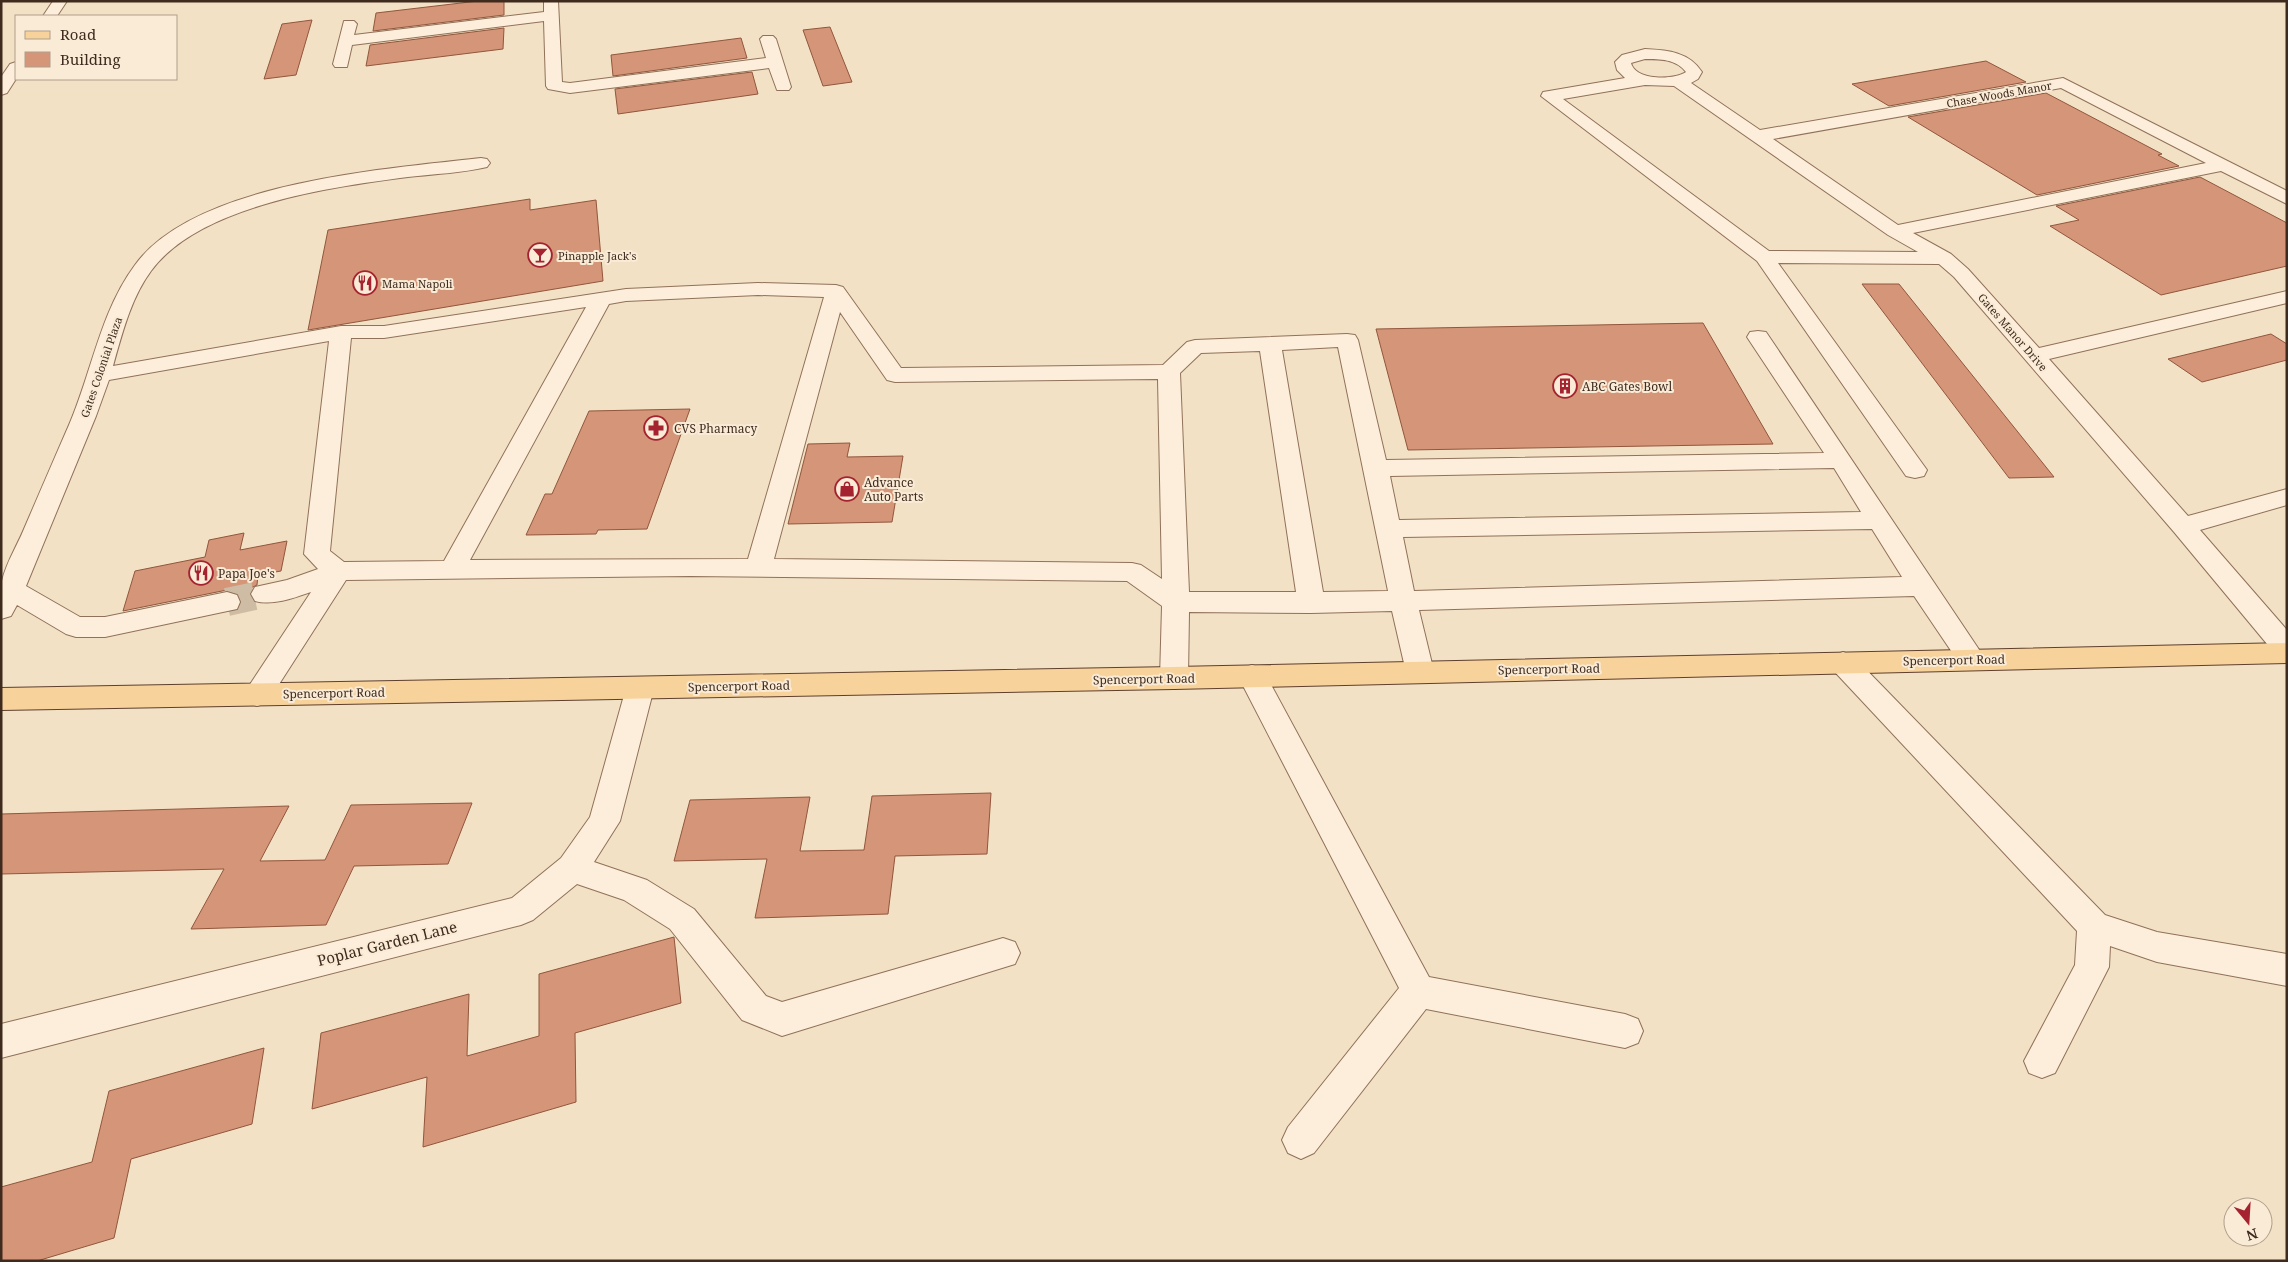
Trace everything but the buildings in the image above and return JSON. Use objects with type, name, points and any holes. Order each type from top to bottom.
[{"type":"main road","name":"Spencerport Road","points":[[1,699],[1174,678],[2287,653]]},
{"type":"street","points":[[51,15],[60,1]]},
{"type":"street","points":[[345,41],[551,9],[554,86],[570,88],[775,62]]},
{"type":"street","points":[[341,64],[349,24]]},
{"type":"street","points":[[768,39],[783,87]]},
{"type":"street","points":[[1645,80],[1626,71],[1623,62],[1628,58],[1645,54],[1678,59],[1692,67],[1694,72],[1687,80],[1679,82],[1668,83],[1645,80],[1549,96],[1764,258],[1916,470]]},
{"type":"street","points":[[1,90],[15,69]]},
{"type":"street","name":"Gates Manor Drive","points":[[1679,82],[1895,232],[1944,258],[1961,273],[2183,526],[2287,649]]},
{"type":"street","name":"Chase Woods Manor","points":[[1757,136],[2063,83],[2287,198]]},
{"type":"street","name":"Gates Colonial Plaza","points":[[6,599],[92,398],[110,336],[127,296],[154,252],[187,229],[230,210],[283,193],[481,163]]},
{"type":"street","points":[[1895,232],[2225,166]]},
{"type":"street","points":[[1764,258],[1944,258]]},
{"type":"street","points":[[98,375],[341,332],[384,332],[626,295],[758,289],[836,291]]},
{"type":"street","points":[[836,291],[896,375],[1169,372],[1195,347],[1347,340],[1420,672]]},
{"type":"street","points":[[758,568],[836,291]]},
{"type":"street","points":[[2033,356],[2287,297]]},
{"type":"street","points":[[452,570],[601,299]]},
{"type":"street","points":[[338,571],[317,554],[341,332]]},
{"type":"street","points":[[1758,337],[1841,460],[1921,586],[1972,660]]},
{"type":"street","points":[[1270,344],[1311,603]]},
{"type":"street","points":[[1169,372],[1176,602],[1174,678]]},
{"type":"street","points":[[1376,468],[1841,460]]},
{"type":"street","points":[[2183,526],[2287,497]]},
{"type":"street","points":[[1389,530],[1880,520]]},
{"type":"street","points":[[264,594],[290,589],[338,571],[758,568],[1132,572],[1176,602],[1311,603],[1921,586]]},
{"type":"street","points":[[257,694],[338,571]]},
{"type":"street","points":[[6,599],[76,627],[105,627],[227,602]]},
{"type":"street","points":[[1843,662],[2094,926],[2157,947],[2287,970]]},
{"type":"street","points":[[1252,676],[1418,991]]},
{"type":"street","name":"Poplar Garden Lane","points":[[1,1041],[522,910],[572,868],[604,821],[640,688]]},
{"type":"street","points":[[572,868],[635,890],[682,919],[754,1008],[782,1019],[1003,953]]},
{"type":"street","points":[[2042,1061],[2092,967],[2094,926]]},
{"type":"street","points":[[1418,991],[1625,1031]]},
{"type":"street","points":[[1301,1140],[1418,991]]},
{"type":"tunnel","points":[[227,602],[264,594]]},
{"type":"place","name":"Pinapple Jack's","points":[[540,255]]},
{"type":"place","name":"Mama Napoli","points":[[365,283]]},
{"type":"place","name":"ABC Gates Bowl","points":[[1565,386]]},
{"type":"place","name":"CVS Pharmacy","points":[[656,428]]},
{"type":"place","name":"Advance Auto Parts","points":[[847,489]]},
{"type":"place","name":"Papa Joe's","points":[[201,573]]}]
